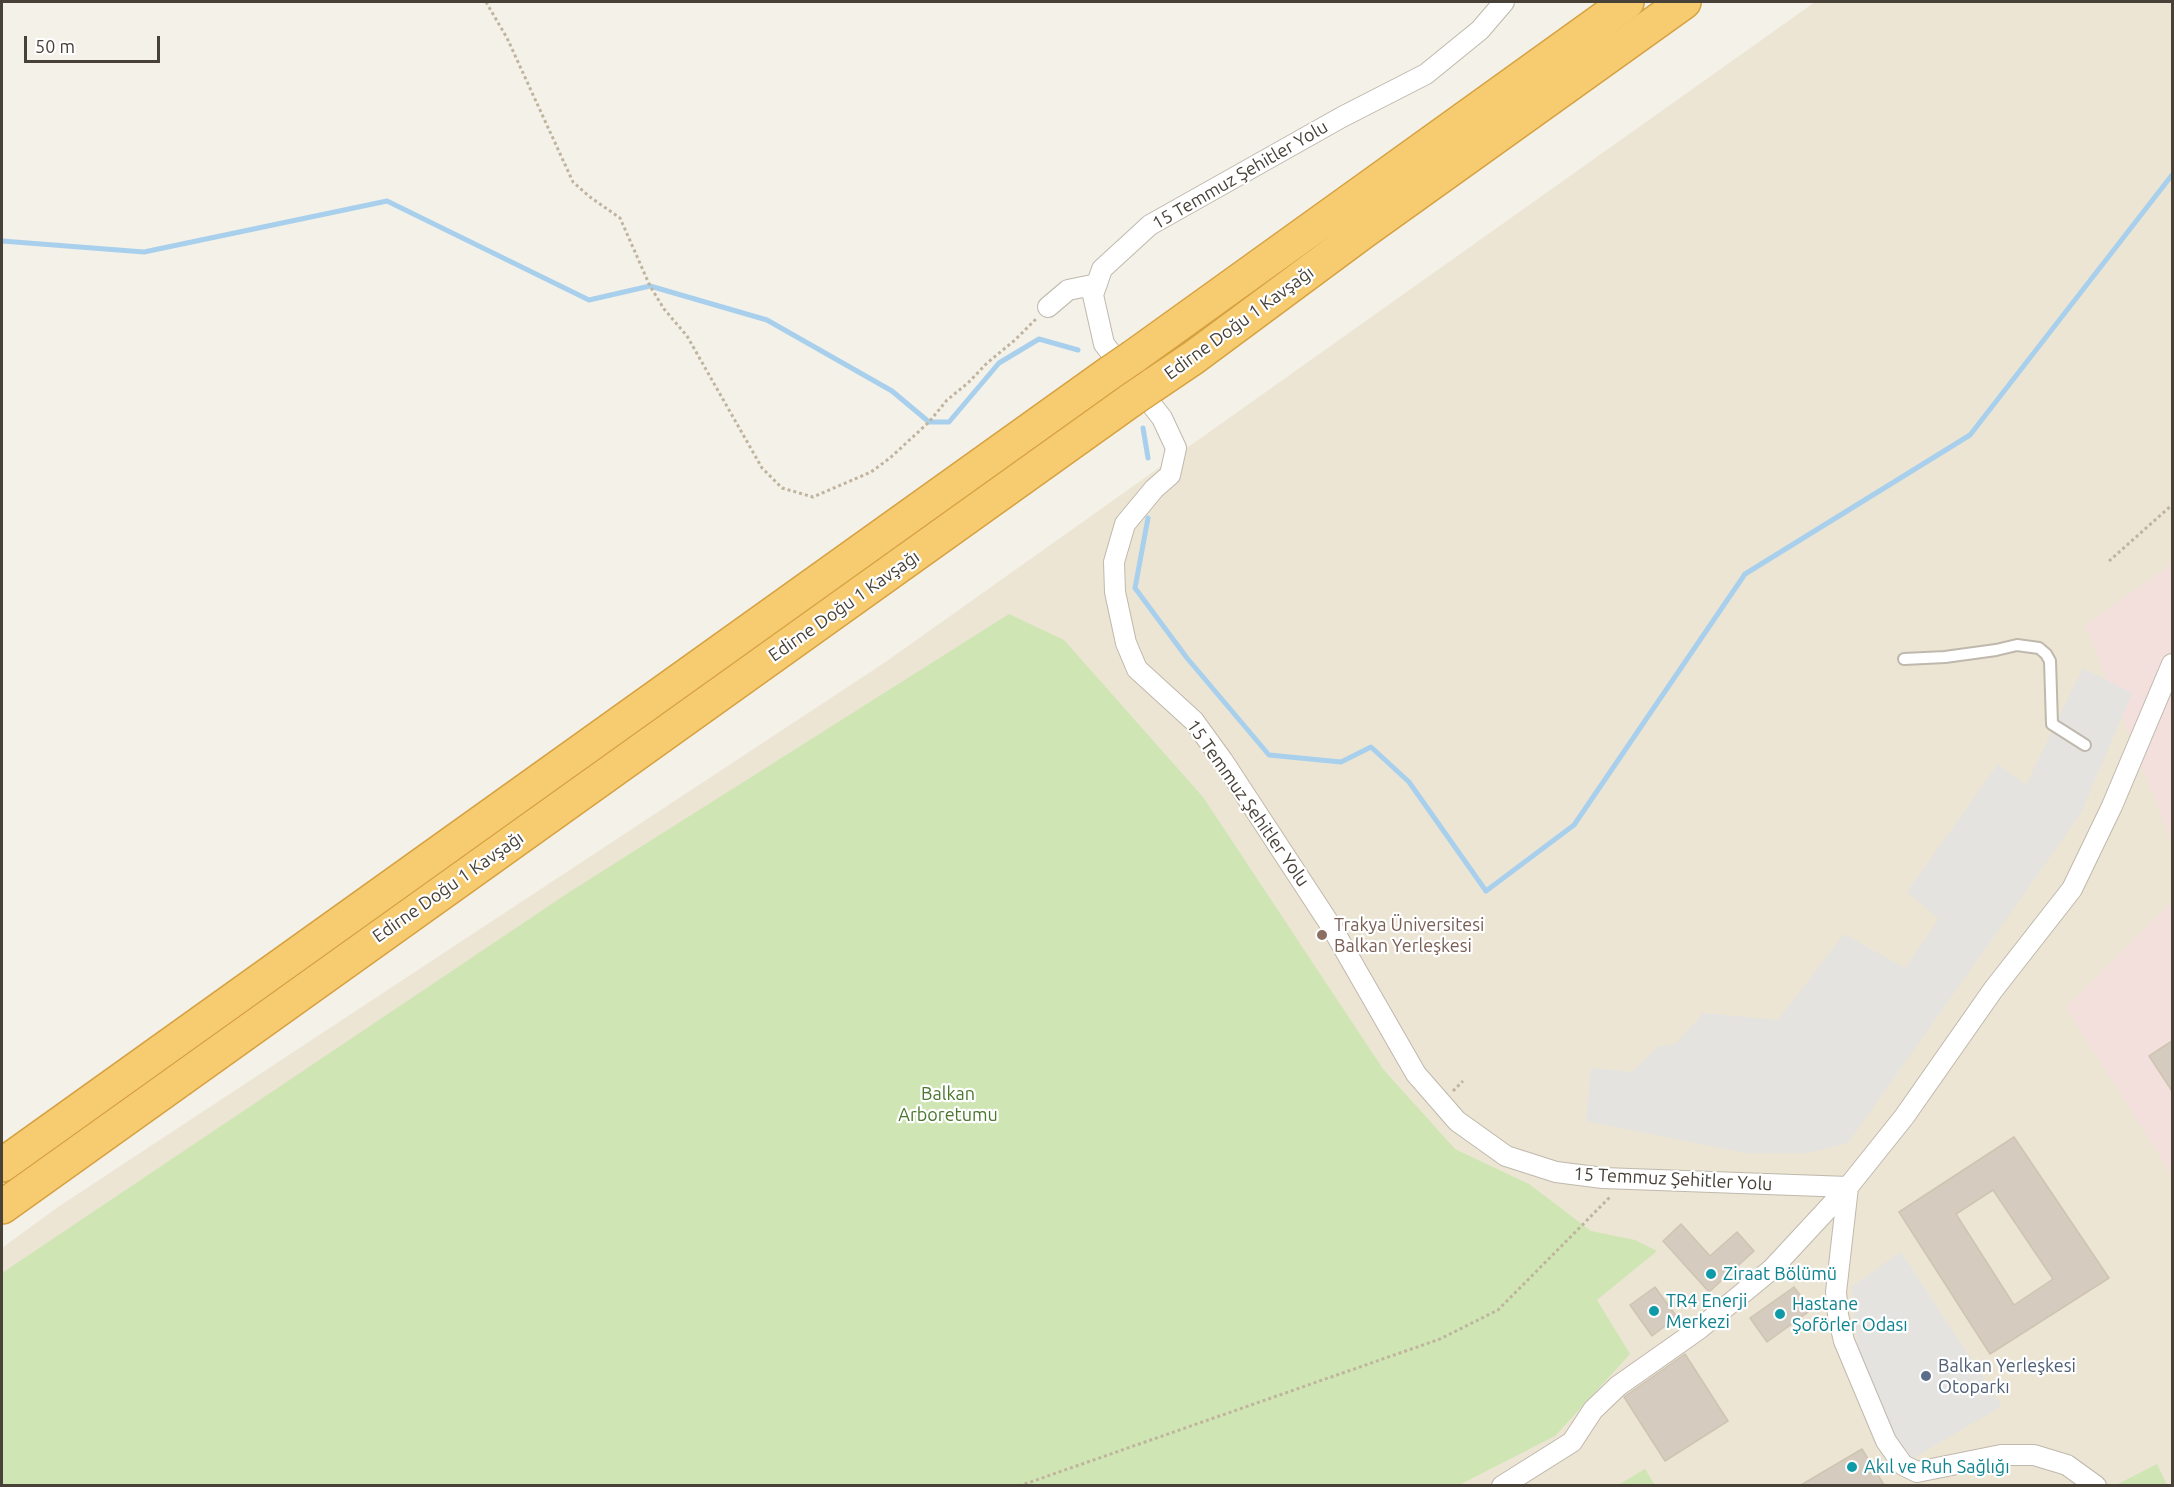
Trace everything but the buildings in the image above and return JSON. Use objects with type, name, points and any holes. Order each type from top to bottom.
[{"type":"highway","name":"Edirne Doğu 1 Kavşağı","points":[[2,1165],[1627,2]]},
{"type":"highway","name":"Edirne Doğu 1 Kavşağı","points":[[2,1207],[1193,358],[1363,232],[1684,2]]},
{"type":"street","name":"15 Temmuz Şehitler Yolu","points":[[1504,2],[1480,30],[1426,74],[1342,117],[1150,225],[1102,269],[1093,295],[1104,344],[1162,418],[1176,448],[1170,475],[1154,489],[1125,524],[1114,562],[1115,592],[1126,643],[1137,669],[1194,721],[1223,761],[1331,926],[1416,1074],[1457,1121],[1506,1156],[1556,1172],[1603,1178],[1848,1187]]},
{"type":"street","points":[[1048,307],[1068,290],[1097,284]]},
{"type":"street","points":[[1502,1485],[1572,1442],[1593,1410],[1618,1386],[1699,1329],[1772,1269],[1848,1187],[1904,1117],[1993,990],[2072,889],[2112,806],[2172,664]]},
{"type":"street","points":[[1848,1187],[1836,1292],[1838,1315],[1844,1341],[1886,1441],[1903,1465],[1917,1472],[2001,1455],[2034,1455],[2067,1465],[2096,1485]]},
{"type":"lane","points":[[1904,659],[1945,657],[2017,645],[2039,648],[2050,661],[2052,724],[2085,745]]},
{"type":"path","points":[[486,2],[507,38],[573,182],[620,218],[650,286],[664,309],[687,336],[762,468],[782,488],[813,496],[871,472],[890,458],[929,422],[947,400],[1015,340],[1048,307]]},
{"type":"path","points":[[2109,561],[2172,505]]},
{"type":"path","points":[[1019,1485],[1440,1339],[1498,1310],[1629,1179]]},
{"type":"shaded area","name":"Trakya Üniversitesi Balkan Yerleşkesi","points":[[1815,2],[2172,2],[2172,1485],[2,1485],[2,1248],[58,1207],[884,663]]},
{"type":"shaded area","points":[[2172,564],[2172,842],[2085,625]]},
{"type":"shaded area","points":[[2083,668],[2132,693],[2081,813],[1848,1143],[1807,1153],[1746,1153],[1586,1121],[1591,1068],[1632,1072],[1659,1046],[1676,1044],[1703,1013],[1778,1020],[1844,934],[1905,968],[1939,919],[1907,892],[1998,764],[2026,785]]},
{"type":"shaded area","points":[[2172,902],[2172,1175],[2066,1008]]},
{"type":"shaded area","name":"Balkan Yerleşkesi Otoparkı","points":[[1901,1252],[2002,1406],[1905,1463],[1858,1346],[1851,1287]]},
{"type":"green space","name":"Balkan Arboretumu","points":[[1009,614],[1064,640],[1203,797],[1383,1069],[1455,1149],[1529,1184],[1591,1231],[1635,1240],[1657,1251],[1597,1300],[1630,1354],[1555,1436],[1457,1486],[2,1485],[2,1273],[571,891]]},
{"type":"green space","points":[[2157,1464],[2167,1485],[2116,1485]]},
{"type":"green space","points":[[1645,1469],[1655,1485],[1618,1485]]},
{"type":"waterway","points":[[1148,518],[1135,588],[1187,658],[1269,755],[1341,762],[1371,747],[1409,782],[1486,891],[1574,825],[1745,574],[1970,435],[2172,175]]},
{"type":"waterway","points":[[2,241],[144,252],[387,201],[589,300],[650,286],[767,320],[892,391],[929,422],[949,422],[999,363],[1039,339],[1078,350]]},
{"type":"waterway","points":[[1143,428],[1148,458]]},
{"type":"place","name":"Trakya Üniversitesi Balkan Yerleşkesi","points":[[1322,935]]},
{"type":"place","name":"Ziraat Bölümü","points":[[1711,1274]]},
{"type":"place","name":"TR4 Enerji Merkezi","points":[[1654,1311]]},
{"type":"place","name":"Hastane Şoförler Odası","points":[[1780,1314]]},
{"type":"place","name":"Balkan Yerleşkesi Otoparkı","points":[[1926,1376]]},
{"type":"place","name":"Akıl ve Ruh Sağlığı","points":[[1852,1467]]}]
